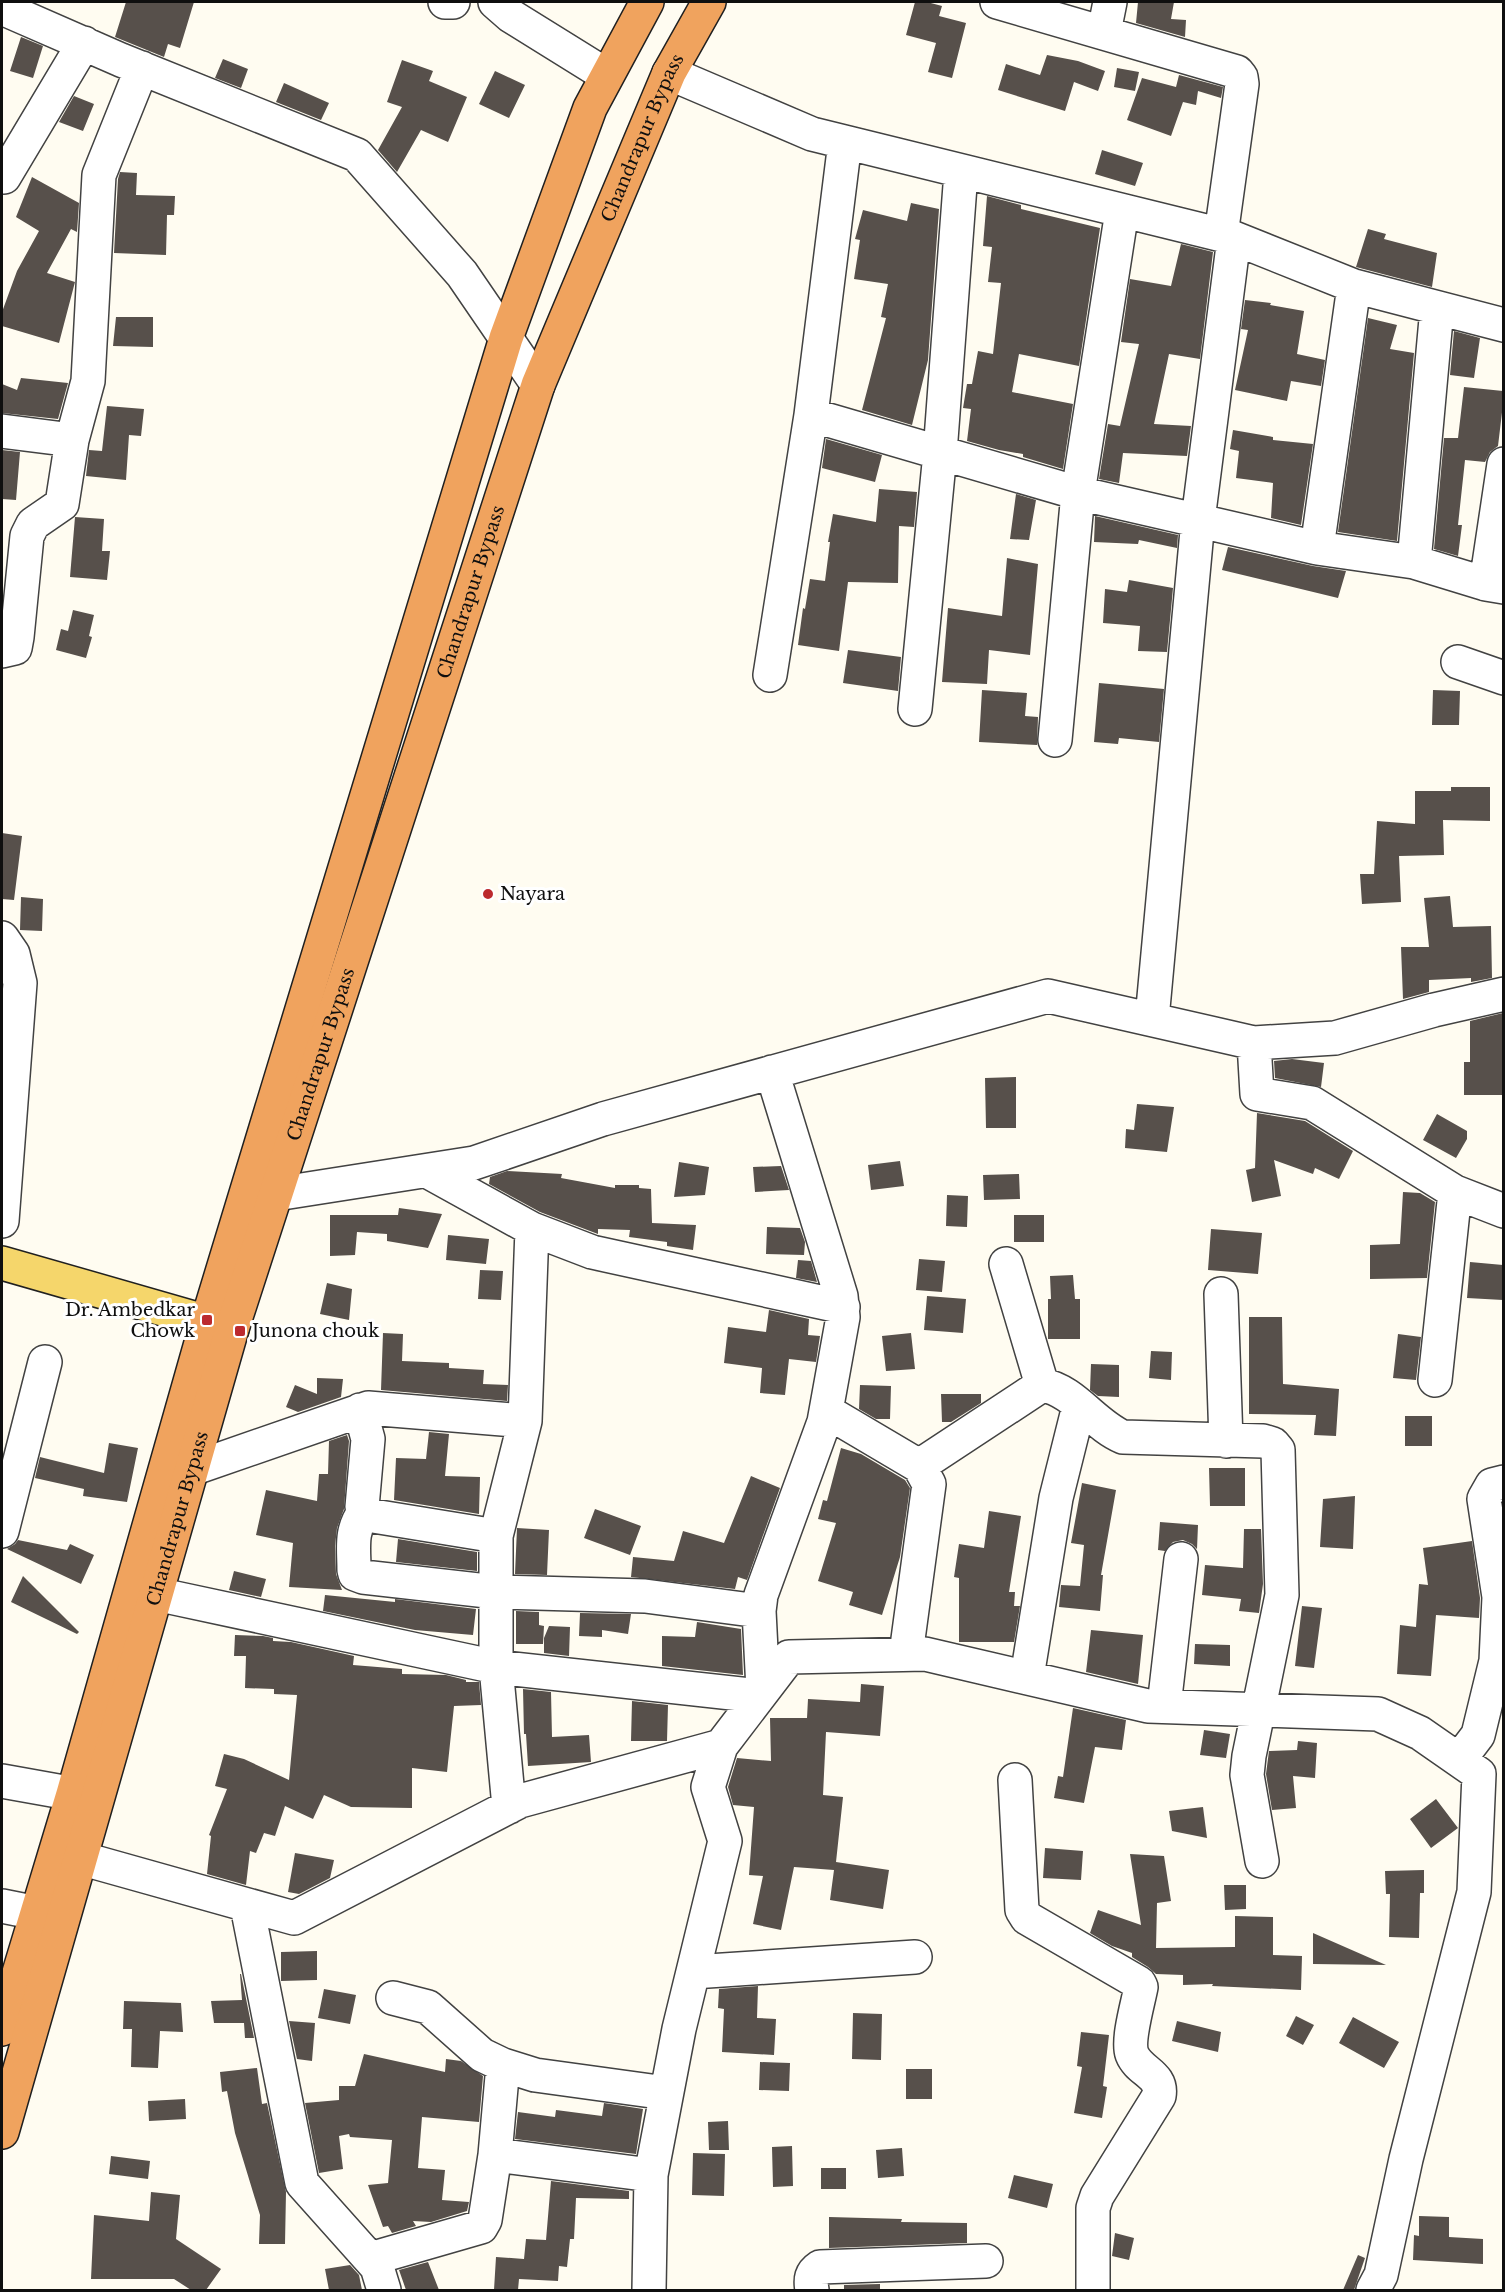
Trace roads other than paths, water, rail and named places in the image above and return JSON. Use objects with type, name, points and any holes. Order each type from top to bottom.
[{"type":"highway","name":"Chandrapur Bypass","points":[[2,2132],[80,1858],[85,1796],[506,338],[590,108],[646,2]]},
{"type":"highway","name":"Chandrapur Bypass","points":[[2,2029],[37,1913],[85,1796],[156,1594],[192,1469],[219,1326],[276,1194],[538,385],[669,73],[709,2]]},
{"type":"main road","points":[[2,1263],[219,1326]]},
{"type":"street","points":[[445,2],[453,2]]},
{"type":"street","points":[[495,2],[511,16],[606,75]]},
{"type":"street","points":[[997,2],[1107,17],[1230,68],[1241,77],[1152,1019]]},
{"type":"street","points":[[2,8],[37,12],[84,43],[357,155],[462,274],[538,385]]},
{"type":"street","points":[[2,178],[84,43]]},
{"type":"street","points":[[2,651],[15,648],[27,537],[33,524],[42,515],[62,504],[72,440],[88,381],[99,175],[142,68]]},
{"type":"street","points":[[669,73],[812,134],[1227,237],[1354,286],[1503,325]]},
{"type":"street","points":[[770,675],[811,415],[845,142]]},
{"type":"street","points":[[915,709],[940,453],[961,172]]},
{"type":"street","points":[[1055,740],[1078,493],[1122,211]]},
{"type":"street","points":[[1317,548],[1354,286]]},
{"type":"street","points":[[1414,561],[1437,308]]},
{"type":"street","points":[[811,415],[1078,493],[1317,548],[1414,561],[1495,586],[1503,464]]},
{"type":"street","points":[[2,430],[72,440]]},
{"type":"street","points":[[1458,662],[1503,678]]},
{"type":"street","points":[[2,938],[13,954],[20,983],[2,1221]]},
{"type":"street","points":[[276,1194],[474,1163],[603,1119],[1048,996],[1254,1043],[1335,1038],[1434,1010],[1503,994]]},
{"type":"street","points":[[1254,1043],[1257,1094],[1312,1103],[1455,1192],[1503,1211]]},
{"type":"street","points":[[761,1693],[759,1611],[765,1581],[826,1411],[843,1307],[772,1071]]},
{"type":"street","points":[[427,1171],[532,1229],[592,1252],[843,1307]]},
{"type":"street","points":[[1435,1380],[1455,1192]]},
{"type":"street","points":[[509,1806],[496,1667],[496,1536],[525,1421],[532,1229]]},
{"type":"street","points":[[1006,1264],[1042,1385]]},
{"type":"street","points":[[1221,1294],[1226,1441]]},
{"type":"street","points":[[2,1531],[45,1362]]},
{"type":"street","points":[[919,1466],[1042,1385],[1054,1387],[1111,1432],[1123,1437],[1273,1444],[1280,1458],[1283,1583],[1247,1775],[1262,1861]]},
{"type":"street","points":[[1027,1677],[1055,1505],[1079,1406]]},
{"type":"street","points":[[192,1469],[360,1410],[375,1407],[525,1421]]},
{"type":"street","points":[[360,1410],[368,1438],[362,1507],[364,1512],[372,1517],[496,1536]]},
{"type":"street","points":[[826,1411],[919,1466],[929,1484],[906,1654]]},
{"type":"street","points":[[1373,2290],[1381,2275],[1408,2147],[1474,1892],[1480,1746],[1495,1668],[1501,1602],[1484,1499],[1492,1485],[1503,1482]]},
{"type":"street","points":[[364,1512],[356,1524],[354,1533],[355,1574],[363,1577],[495,1592],[639,1595],[759,1611]]},
{"type":"street","points":[[1164,1707],[1181,1559]]},
{"type":"street","points":[[156,1594],[496,1667],[761,1693]]},
{"type":"street","points":[[649,2290],[651,2175],[666,2093],[725,1841],[708,1787],[721,1746],[789,1656],[925,1654],[1148,1706],[1378,1713],[1420,1733],[1480,1746]]},
{"type":"street","points":[[80,1858],[294,1918],[520,1801],[721,1746]]},
{"type":"street","points":[[1015,1780],[1022,1910],[1027,1918],[1139,1983],[1141,1987],[1131,2049],[1136,2061],[1156,2078],[1161,2088],[1159,2096],[1097,2196],[1094,2208],[1093,2290]]},
{"type":"street","points":[[2,1781],[85,1796]]},
{"type":"street","points":[[2,1906],[37,1913]]},
{"type":"street","points":[[247,1906],[302,2183],[377,2267],[384,2290]]},
{"type":"street","points":[[693,1972],[915,1957]]},
{"type":"street","points":[[393,1998],[428,2007],[482,2055],[503,2065],[535,2075],[666,2093]]},
{"type":"street","points":[[370,2259],[481,2227],[495,2155],[503,2065]]},
{"type":"street","points":[[495,2155],[651,2175]]},
{"type":"street","points":[[812,2290],[811,2277],[820,2267],[986,2261]]},
{"type":"place","name":"Nayara","points":[[488,894]]},
{"type":"place","name":"Dr. Ambedkar Chowk","points":[[207,1320]]},
{"type":"place","name":"Junona chouk","points":[[240,1331]]}]
